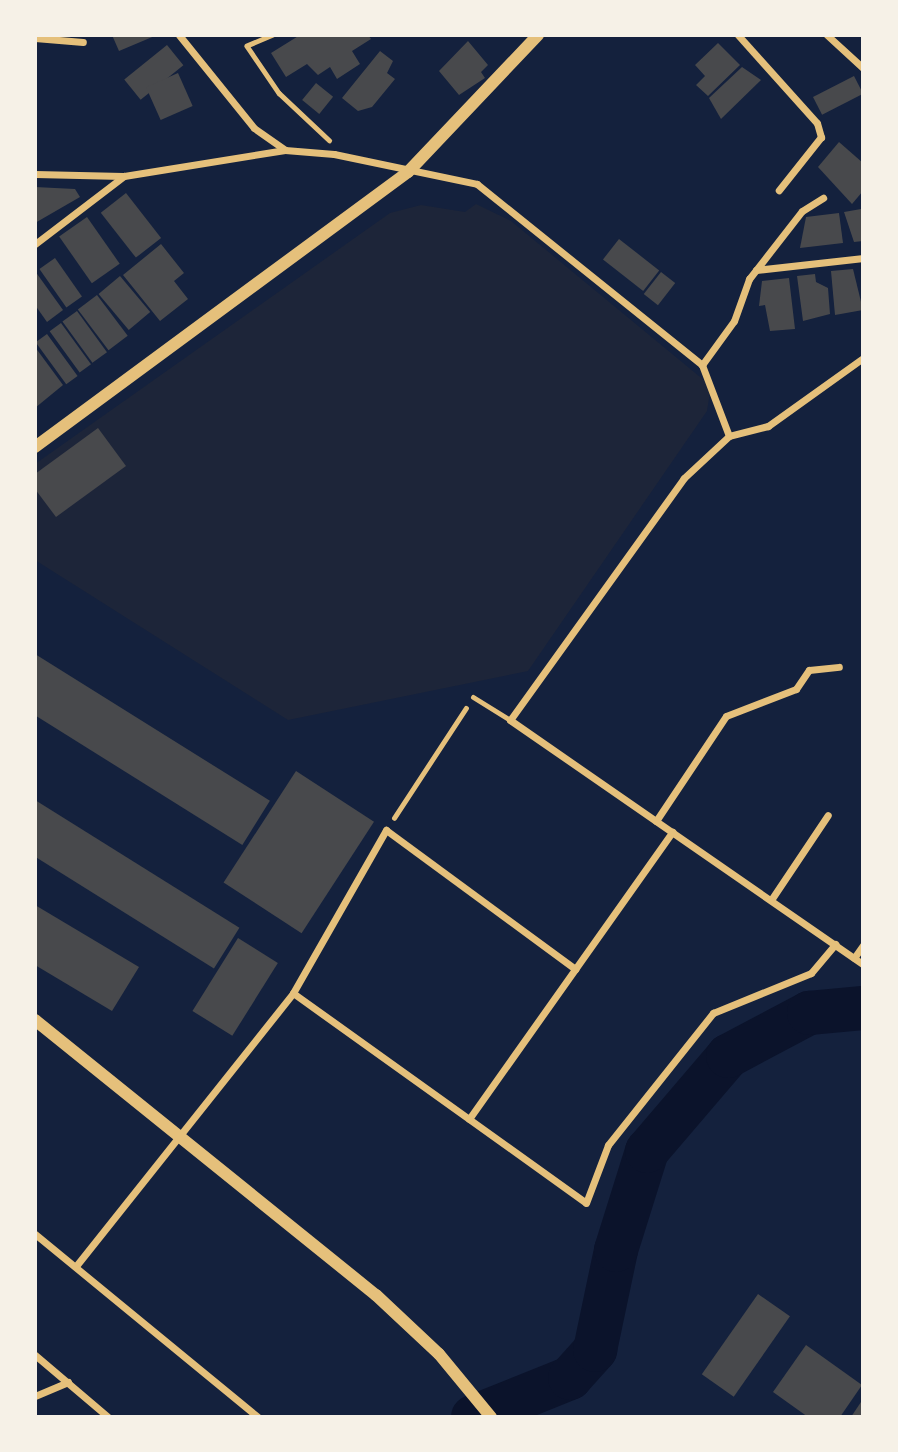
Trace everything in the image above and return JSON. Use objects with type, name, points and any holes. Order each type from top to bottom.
[{"type":"street","points":[[179,35],[254,128],[285,150]]},
{"type":"street","points":[[35,446],[408,172],[538,35]]},
{"type":"street","points":[[738,35],[819,130],[821,137],[779,190]]},
{"type":"street","points":[[827,35],[863,68]]},
{"type":"street","points":[[35,38],[83,42]]},
{"type":"street","points":[[35,174],[124,176],[285,150],[334,154],[408,172],[477,184],[702,365],[729,436]]},
{"type":"street","points":[[35,244],[124,176]]},
{"type":"street","points":[[702,365],[734,321],[755,270],[777,251],[802,211],[823,198]]},
{"type":"street","points":[[755,270],[863,258]]},
{"type":"street","points":[[863,358],[768,426],[729,436],[684,478],[510,720],[863,964]]},
{"type":"street","points":[[656,821],[726,716],[796,689],[810,670],[839,667]]},
{"type":"street","points":[[771,900],[828,815]]},
{"type":"street","points":[[76,1266],[178,1131],[293,993],[386,830],[575,969]]},
{"type":"street","points":[[469,1119],[671,832]]},
{"type":"street","points":[[293,993],[586,1203],[608,1145],[713,1013],[811,973],[835,944]]},
{"type":"street","points":[[854,958],[863,945]]},
{"type":"street","points":[[35,1020],[178,1131],[439,1354],[491,1417]]},
{"type":"street","points":[[35,1234],[258,1417]]},
{"type":"street","points":[[35,1356],[108,1417]]},
{"type":"street","points":[[35,1396],[68,1382]]},
{"type":"lane","points":[[473,697],[510,720]]},
{"type":"path","points":[[273,35],[247,46],[279,93],[328,137],[334,154]]},
{"type":"path","points":[[386,830],[473,697]]},
{"type":"shaded area","points":[[476,204],[511,221],[711,386],[707,411],[528,671],[288,720],[35,560],[35,464],[390,213],[421,205],[465,212]]},
{"type":"building","points":[[112,35],[157,35],[119,51]]},
{"type":"building","points":[[300,35],[368,35],[371,39],[352,51],[360,64],[337,79],[330,67],[318,75],[307,64],[286,77],[271,53]]},
{"type":"building","points":[[468,41],[488,65],[481,72],[485,78],[459,95],[439,71]]},
{"type":"building","points":[[718,43],[740,65],[708,96],[696,85],[705,76],[695,65]]},
{"type":"building","points":[[167,45],[183,65],[141,100],[124,80]]},
{"type":"building","points":[[380,51],[393,61],[387,73],[395,79],[372,107],[358,111],[342,98]]},
{"type":"building","points":[[742,67],[761,80],[721,119],[709,98]]},
{"type":"building","points":[[178,73],[193,106],[161,120],[146,87]]},
{"type":"building","points":[[854,76],[863,94],[822,115],[813,97]]},
{"type":"building","points":[[316,83],[333,97],[319,114],[302,100]]},
{"type":"building","points":[[839,142],[863,163],[863,191],[852,204],[818,167]]},
{"type":"building","points":[[35,187],[75,189],[80,197],[35,223]]},
{"type":"building","points":[[126,193],[161,238],[136,258],[101,213]]},
{"type":"building","points":[[861,209],[863,241],[854,242],[844,212]]},
{"type":"building","points":[[839,213],[843,243],[800,248],[806,217]]},
{"type":"building","points":[[87,217],[120,264],[92,283],[59,237]]},
{"type":"building","points":[[619,239],[659,270],[643,291],[603,259]]},
{"type":"building","points":[[161,244],[184,273],[174,281],[188,299],[160,321],[123,275]]},
{"type":"building","points":[[55,258],[82,297],[66,307],[39,269]]},
{"type":"building","points":[[853,269],[863,310],[835,315],[831,271]]},
{"type":"building","points":[[35,271],[63,310],[47,322],[35,305]]},
{"type":"building","points":[[661,272],[675,283],[658,305],[644,294]]},
{"type":"building","points":[[815,274],[816,282],[828,288],[830,314],[803,321],[797,276]]},
{"type":"building","points":[[120,276],[150,312],[129,330],[99,294]]},
{"type":"building","points":[[789,278],[795,329],[770,331],[765,305],[759,306],[762,281]]},
{"type":"building","points":[[97,295],[128,336],[109,350],[78,309]]},
{"type":"building","points":[[77,311],[107,352],[92,363],[62,322]]},
{"type":"building","points":[[61,323],[91,364],[80,372],[50,331]]},
{"type":"building","points":[[47,334],[78,376],[66,384],[36,342]]},
{"type":"building","points":[[35,347],[63,385],[35,408]]},
{"type":"building","points":[[98,428],[126,466],[56,517],[35,489],[35,474]]},
{"type":"building","points":[[35,654],[270,801],[242,845],[35,715]]},
{"type":"building","points":[[296,771],[374,822],[302,933],[224,883]]},
{"type":"building","points":[[35,800],[239,928],[214,968],[35,857]]},
{"type":"building","points":[[35,905],[139,967],[112,1011],[35,965]]},
{"type":"building","points":[[238,938],[278,963],[232,1036],[192,1011]]},
{"type":"building","points":[[758,1294],[790,1316],[734,1397],[702,1374]]},
{"type":"building","points":[[806,1345],[862,1385],[840,1417],[808,1417],[773,1392]]},
{"type":"building","points":[[863,1399],[863,1417],[851,1417]]},
{"type":"waterway","points":[[473,1417],[570,1378],[595,1350],[616,1250],[647,1151],[728,1056],[809,1013],[863,1008]]}]
